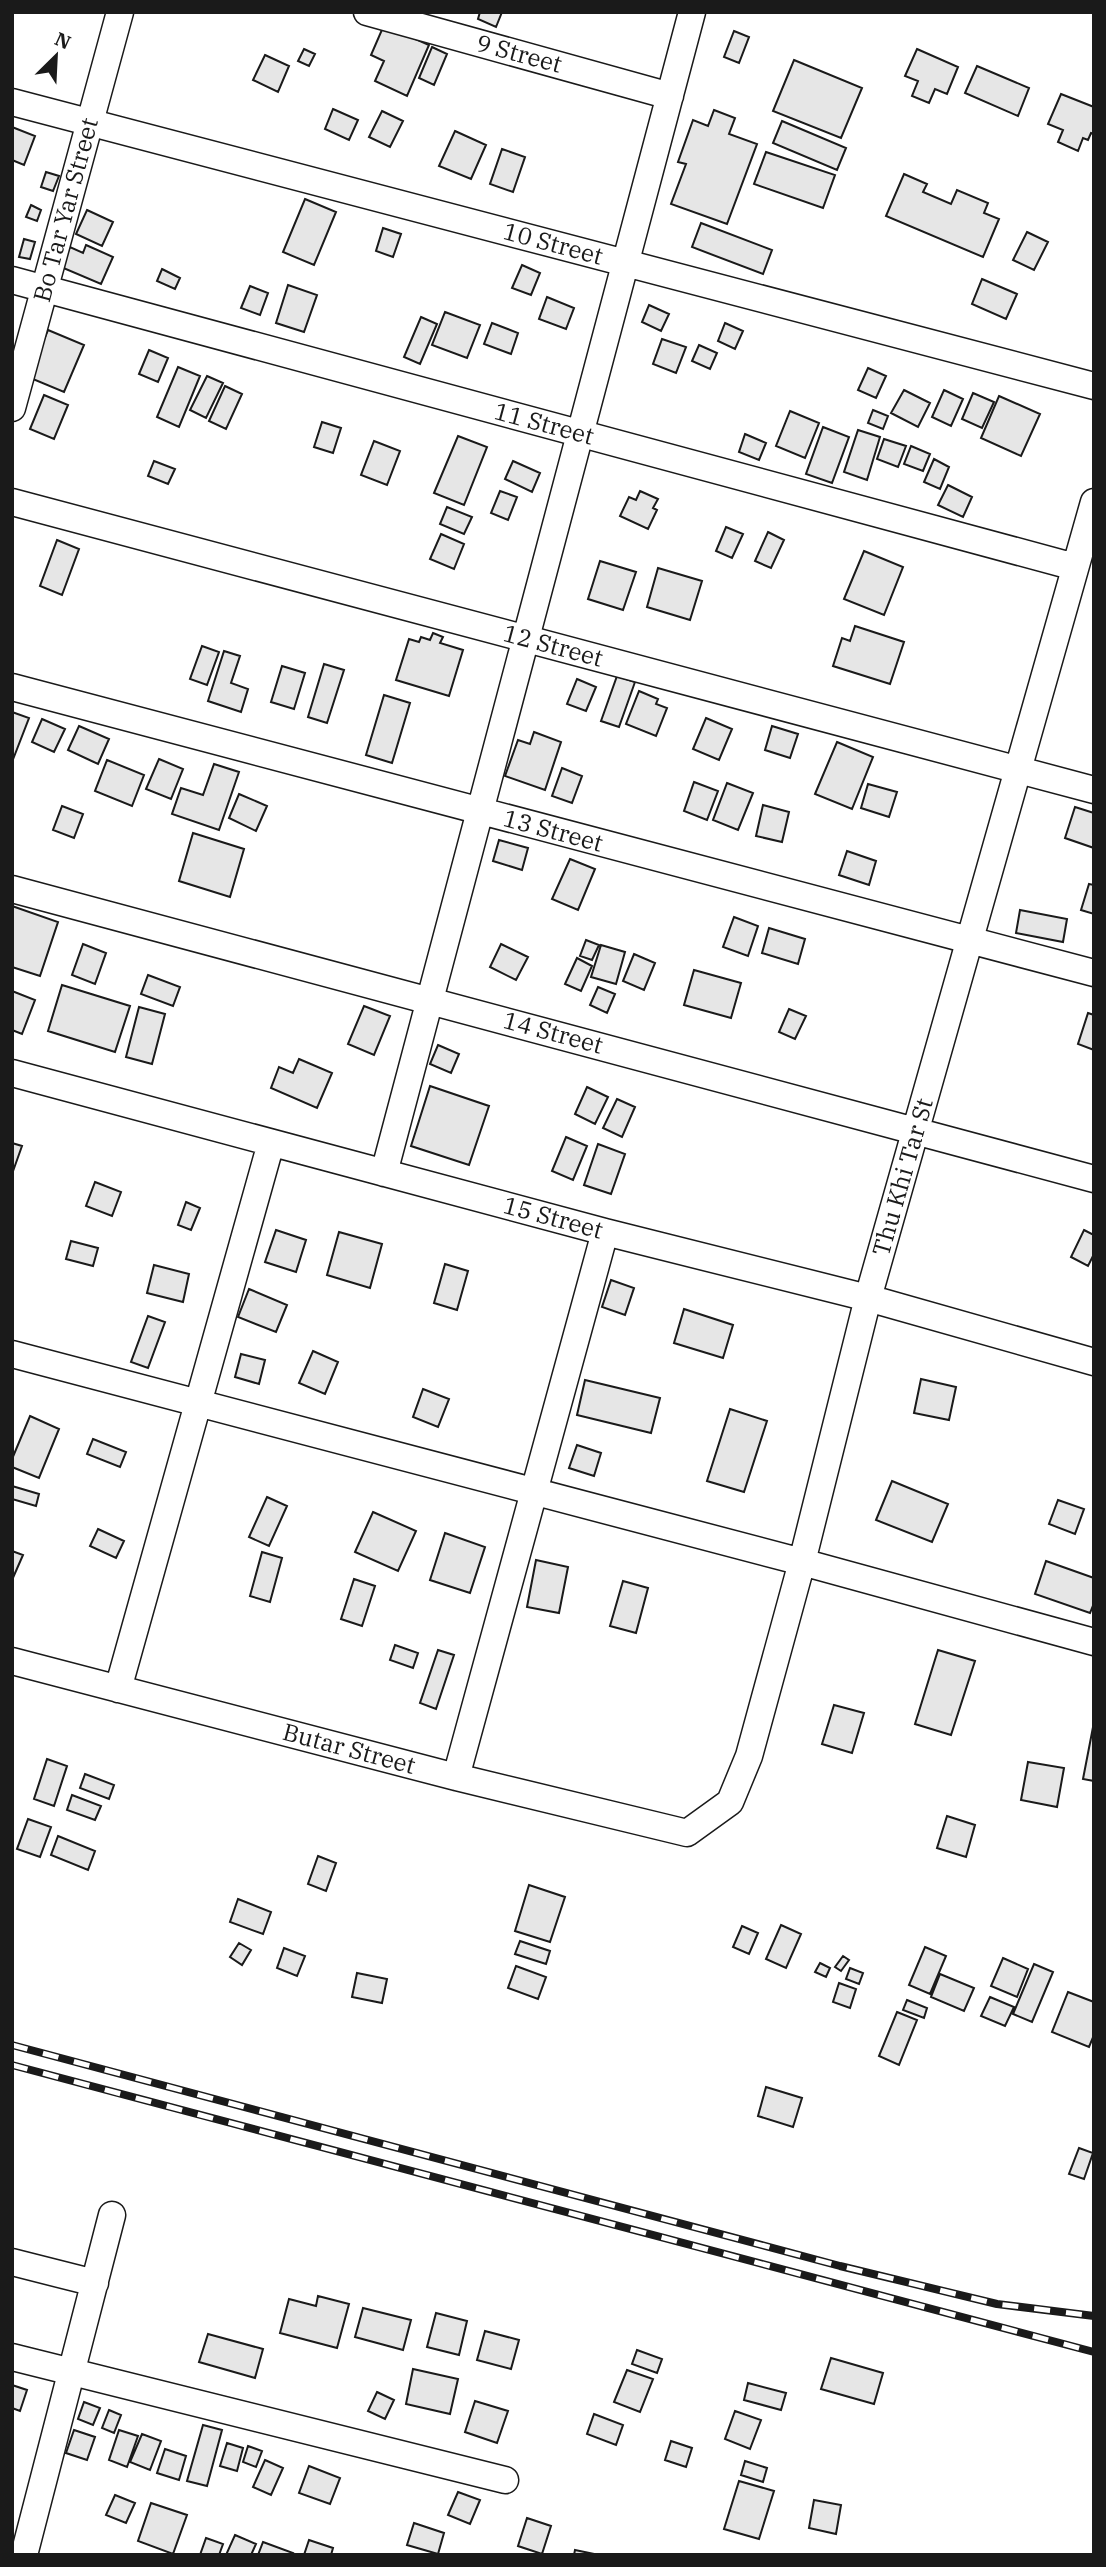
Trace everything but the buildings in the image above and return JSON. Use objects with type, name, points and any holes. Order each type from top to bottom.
[{"type":"street","name":"Bo Tar Yar Street","points":[[12,408],[120,12]]},
{"type":"street","name":"9 Street","points":[[367,12],[670,96]]},
{"type":"street","points":[[384,1173],[692,12]]},
{"type":"street","name":"10 Street","points":[[12,102],[1094,386]]},
{"type":"street","name":"11 Street","points":[[12,280],[1075,567]]},
{"type":"street","name":"12 Street","points":[[12,502],[1094,790]]},
{"type":"street","name":"Thu Khi Tar St","points":[[687,1833],[730,1802],[749,1756],[802,1562],[868,1298],[1094,502]]},
{"type":"street","name":"13 Street","points":[[12,687],[1094,973]]},
{"type":"street","name":"14 Street","points":[[12,889],[1094,1180]]},
{"type":"street","name":"15 Street","points":[[12,1073],[605,1232],[868,1298],[1094,1362]]},
{"type":"street","points":[[118,1689],[271,1143]]},
{"type":"street","points":[[456,1777],[605,1232]]},
{"type":"street","points":[[12,1354],[802,1562],[1094,1642]]},
{"type":"street","name":"Butar Street","points":[[12,1661],[456,1777],[687,1833]]},
{"type":"street","points":[[24,2555],[112,2215]]},
{"type":"street","points":[[12,2262],[95,2283]]},
{"type":"street","points":[[12,2357],[505,2480]]},
{"type":"railway","points":[[12,2045],[840,2266],[997,2304],[1094,2316]]},
{"type":"railway","points":[[12,2065],[1094,2352]]}]
